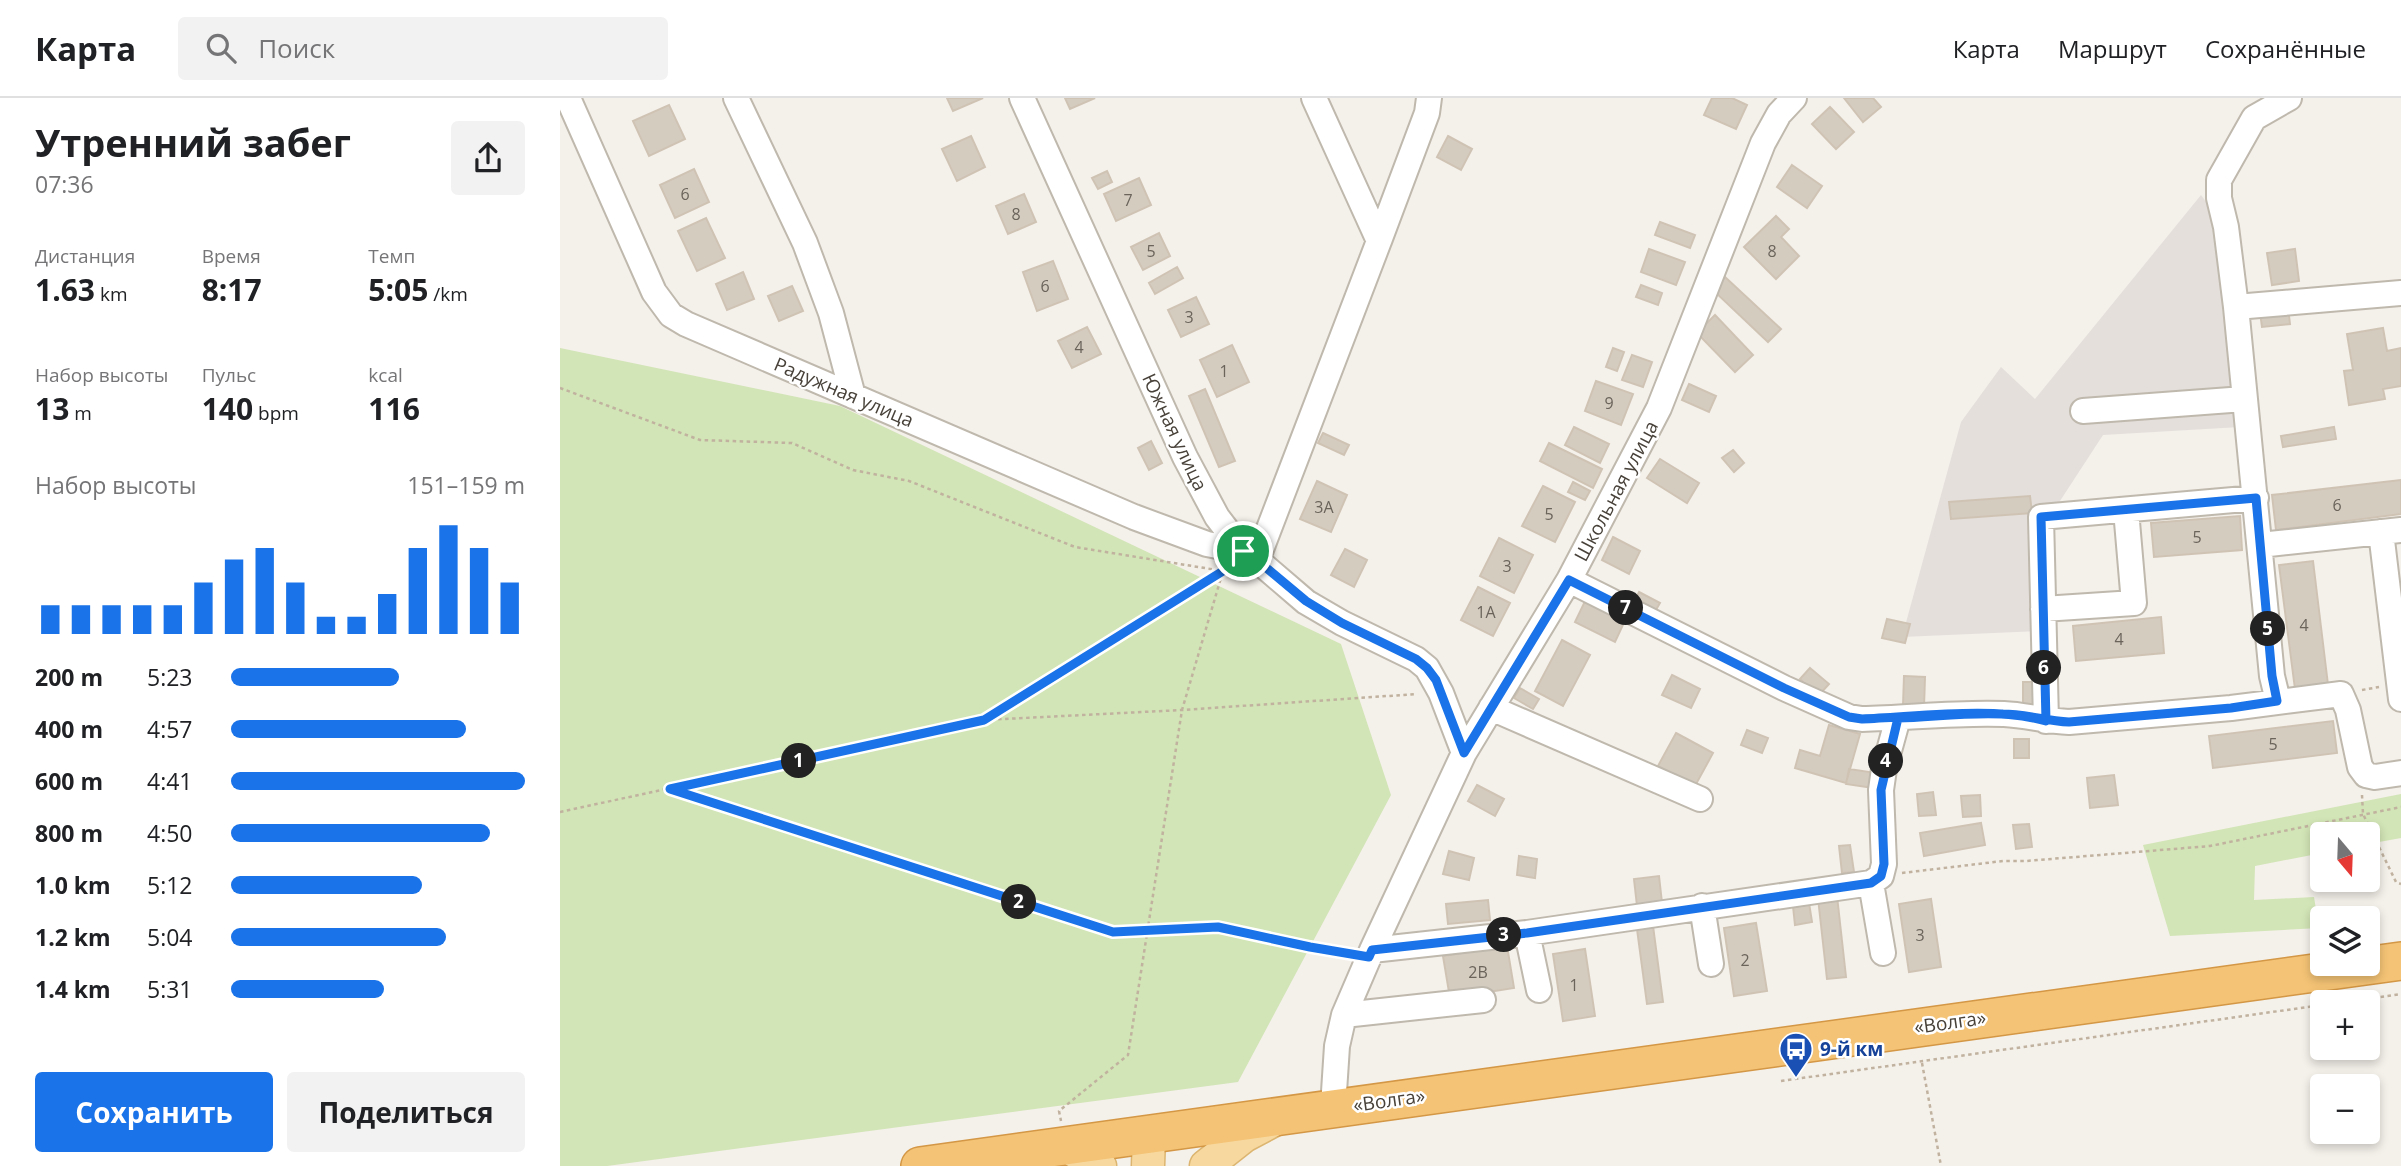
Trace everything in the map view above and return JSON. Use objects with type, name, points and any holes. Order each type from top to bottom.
[{"type":"highway","name":"«Волга»","points":[[1289,1114],[2401,961]]},
{"type":"highway","points":[[920,1166],[1064,1135],[1148,1150],[1289,1114]]},
{"type":"main road","points":[[1206,1166],[1244,1136],[1289,1114]]},
{"type":"main road","points":[[1064,1135],[1100,1166]]},
{"type":"street","name":"Радужная улица","points":[[568,98],[654,292],[671,315],[686,324],[1135,517],[1207,544],[1250,556]]},
{"type":"street","points":[[736,98],[805,243],[831,313],[853,396]]},
{"type":"street","name":"Южная улица","points":[[1022,98],[1185,457],[1217,517],[1250,556],[1306,601],[1342,623],[1416,659],[1427,668],[1441,693],[1464,753]]},
{"type":"street","points":[[1314,98],[1379,241]]},
{"type":"street","points":[[1250,556],[1379,241],[1427,113],[1429,98]]},
{"type":"street","name":"Школьная улица","points":[[1333,1107],[1337,1046],[1344,1015],[1370,953],[1464,753],[1569,580],[1659,408],[1763,143],[1779,114],[1794,98]]},
{"type":"street","points":[[2277,701],[2272,676],[2236,307],[2226,227],[2219,198],[2219,180],[2254,118],[2289,98]]},
{"type":"street","points":[[2236,307],[2401,293]]},
{"type":"street","points":[[2082,411],[2244,399]]},
{"type":"street","points":[[2046,721],[2041,517],[2256,498]]},
{"type":"street","points":[[2043,609],[2134,603],[2126,509]]},
{"type":"street","points":[[2260,545],[2391,531],[2400,689]]},
{"type":"street","points":[[1569,580],[1784,688],[1849,717],[1862,719],[2002,713],[2069,722],[2231,708],[2341,694],[2348,710],[2360,767],[2366,775],[2375,777],[2401,773]]},
{"type":"street","points":[[1491,708],[1700,799]]},
{"type":"street","points":[[1883,953],[1876,879],[1884,864],[1881,790],[1898,718]]},
{"type":"street","points":[[1370,953],[1527,933],[1876,879]]},
{"type":"street","points":[[1702,906],[1712,964]]},
{"type":"street","points":[[1527,933],[1539,990]]},
{"type":"street","points":[[1344,1015],[1483,1000]]},
{"type":"path","points":[[560,388],[700,440],[792,443],[853,470],[909,481],[1075,547],[1223,571]]},
{"type":"path","points":[[1064,1135],[1059,1111],[1128,1055],[1182,710],[1223,571]]},
{"type":"path","points":[[984,720],[1223,571]]},
{"type":"path","points":[[2341,694],[2400,689]]},
{"type":"path","points":[[560,812],[984,720],[1441,693]]},
{"type":"path","points":[[2360,767],[2363,814],[2396,882],[2401,884]]},
{"type":"path","points":[[670,789],[1113,932],[1218,927],[1310,947],[1370,953]]},
{"type":"path","points":[[1876,879],[2003,861],[2210,846],[2401,807]]},
{"type":"path","points":[[2380,997],[2401,994]]},
{"type":"path","points":[[1781,1081],[2310,1007]]},
{"type":"path","points":[[1922,1061],[1941,1166]]},
{"type":"shaded area","points":[[2201,195],[2222,223],[2240,427],[2103,435],[2058,504],[2032,513],[2038,631],[1902,637],[1961,422],[2001,367],[2035,399]]},
{"type":"green space","points":[[560,348],[840,406],[1341,644],[1391,795],[1238,1082],[607,1166],[560,1166]]},
{"type":"green space","points":[[2401,794],[2401,838],[2380,842],[2380,822],[2310,822],[2310,855],[2255,866],[2254,900],[2314,897],[2315,906],[2310,906],[2310,928],[2170,936],[2143,845]]},
{"type":"building","points":[[947,98],[983,98],[953,111]]},
{"type":"building","points":[[1065,98],[1095,98],[1070,109]]},
{"type":"building","points":[[1712,98],[1732,98],[1747,105],[1736,129],[1704,115]]},
{"type":"building","points":[[1844,98],[1873,98],[1881,107],[1863,122]]},
{"type":"building","points":[[669,105],[685,139],[649,156],[633,121]]},
{"type":"building","points":[[1830,107],[1854,132],[1836,149],[1812,124]]},
{"type":"building","points":[[971,136],[985,167],[957,181],[942,149]]},
{"type":"building","points":[[1448,136],[1472,149],[1461,170],[1437,157]]},
{"type":"building","points":[[1792,165],[1822,186],[1807,208],[1777,187]]},
{"type":"building","points":[[694,169],[709,202],[675,218],[660,185]]},
{"type":"building","points":[[1107,171],[1112,182],[1098,189],[1092,178]]},
{"type":"building","points":[[1139,178],[1151,205],[1116,221],[1104,194]]},
{"type":"building","points":[[1024,194],[1036,222],[1008,234],[996,206]]},
{"type":"building","points":[[1776,216],[1789,229],[1781,237],[1799,256],[1776,279],[1744,247]]},
{"type":"building","points":[[706,218],[725,258],[697,271],[678,231]]},
{"type":"building","points":[[1660,222],[1695,235],[1690,248],[1655,235]]},
{"type":"building","points":[[1159,233],[1170,256],[1143,270],[1131,247]]},
{"type":"building","points":[[1649,249],[1685,262],[1676,285],[1641,272]]},
{"type":"building","points":[[2295,249],[2299,281],[2272,285],[2267,253]]},
{"type":"building","points":[[1053,261],[1068,299],[1037,311],[1023,272]]},
{"type":"building","points":[[1177,267],[1183,278],[1155,294],[1149,283]]},
{"type":"building","points":[[743,272],[754,299],[727,310],[716,284]]},
{"type":"building","points":[[1725,277],[1781,329],[1768,342],[1713,290]]},
{"type":"building","points":[[1641,285],[1662,293],[1658,305],[1636,297]]},
{"type":"building","points":[[792,286],[803,311],[779,321],[768,296]]},
{"type":"building","points":[[1196,297],[1209,324],[1181,337],[1168,310]]},
{"type":"building","points":[[2288,308],[2290,324],[2262,327],[2260,312]]},
{"type":"building","points":[[1715,315],[1753,355],[1735,372],[1697,333]]},
{"type":"building","points":[[1087,327],[1101,354],[1072,368],[1058,341]]},
{"type":"building","points":[[2383,328],[2387,351],[2401,348],[2401,386],[2383,389],[2385,399],[2349,405],[2344,371],[2353,370],[2347,334]]},
{"type":"building","points":[[1232,345],[1249,382],[1217,397],[1200,360]]},
{"type":"building","points":[[1613,348],[1624,352],[1617,371],[1606,367]]},
{"type":"building","points":[[1632,355],[1652,362],[1643,387],[1622,380]]},
{"type":"building","points":[[1596,381],[1633,394],[1621,425],[1585,411]]},
{"type":"building","points":[[1689,384],[1716,396],[1709,412],[1682,400]]},
{"type":"building","points":[[1205,389],[1235,461],[1219,467],[1189,396]]},
{"type":"building","points":[[1574,427],[1609,444],[1600,463],[1565,445]]},
{"type":"building","points":[[2334,427],[2336,439],[2283,447],[2281,436]]},
{"type":"building","points":[[1323,433],[1349,445],[1344,455],[1318,443]]},
{"type":"building","points":[[1151,441],[1162,463],[1149,470],[1138,448]]},
{"type":"building","points":[[1549,443],[1602,469],[1593,488],[1540,461]]},
{"type":"building","points":[[1733,450],[1744,463],[1734,472],[1722,458]]},
{"type":"building","points":[[1660,459],[1699,483],[1687,503],[1647,478]]},
{"type":"building","points":[[2401,480],[2401,514],[2276,530],[2272,495]]},
{"type":"building","points":[[1317,481],[1347,495],[1331,532],[1300,519]]},
{"type":"building","points":[[1573,482],[1590,491],[1585,500],[1568,492]]},
{"type":"building","points":[[1543,486],[1575,502],[1555,542],[1522,526]]},
{"type":"building","points":[[2030,496],[2032,513],[1951,519],[1949,502]]},
{"type":"building","points":[[2240,516],[2242,550],[2154,557],[2151,523]]},
{"type":"building","points":[[1613,537],[1640,551],[1629,574],[1602,560]]},
{"type":"building","points":[[1499,538],[1533,555],[1514,593],[1480,576]]},
{"type":"building","points":[[1345,549],[1367,560],[1354,587],[1331,575]]},
{"type":"building","points":[[2313,561],[2328,685],[2295,689],[2279,565]]},
{"type":"building","points":[[1478,587],[1510,603],[1493,636],[1461,620]]},
{"type":"building","points":[[1639,592],[1660,603],[1653,615],[1633,604]]},
{"type":"building","points":[[1588,595],[1628,614],[1615,642],[1575,622]]},
{"type":"building","points":[[2161,617],[2164,653],[2076,661],[2073,626]]},
{"type":"building","points":[[1887,619],[1910,624],[1905,643],[1882,638]]},
{"type":"building","points":[[1562,640],[1590,655],[1563,706],[1535,691]]},
{"type":"building","points":[[1810,668],[1829,684],[1818,696],[1800,679]]},
{"type":"building","points":[[1672,675],[1700,689],[1691,708],[1662,695]]},
{"type":"building","points":[[1904,676],[1925,677],[1924,707],[1903,706]]},
{"type":"building","points":[[2023,682],[2041,682],[2041,705],[2023,705]]},
{"type":"building","points":[[1520,688],[1539,699],[1533,709],[1514,698]]},
{"type":"building","points":[[2333,721],[2337,753],[2213,768],[2209,736]]},
{"type":"building","points":[[1829,725],[1860,734],[1846,783],[1795,768],[1800,750],[1820,756]]},
{"type":"building","points":[[1747,730],[1768,738],[1762,753],[1741,745]]},
{"type":"building","points":[[1676,733],[1713,753],[1695,786],[1658,766]]},
{"type":"building","points":[[2014,739],[2029,739],[2029,758],[2014,758]]},
{"type":"building","points":[[1849,769],[1876,773],[1874,788],[1846,784]]},
{"type":"building","points":[[2114,775],[2118,805],[2090,808],[2087,778]]},
{"type":"building","points":[[1477,785],[1504,799],[1495,816],[1468,801]]},
{"type":"building","points":[[1933,792],[1936,815],[1919,816],[1917,794]]},
{"type":"building","points":[[1980,795],[1981,816],[1963,817],[1961,796]]},
{"type":"building","points":[[1981,823],[1985,845],[1924,856],[1920,833]]},
{"type":"building","points":[[2029,824],[2032,847],[2016,849],[2013,825]]},
{"type":"building","points":[[1850,845],[1854,872],[1842,873],[1839,846]]},
{"type":"building","points":[[1449,851],[1474,858],[1469,880],[1443,874]]},
{"type":"building","points":[[1519,856],[1537,859],[1535,878],[1517,875]]},
{"type":"building","points":[[1659,876],[1662,903],[1637,906],[1634,879]]},
{"type":"building","points":[[1837,896],[1846,977],[1827,979],[1818,898]]},
{"type":"building","points":[[1931,899],[1941,967],[1909,972],[1899,904]]},
{"type":"building","points":[[1488,900],[1490,920],[1448,924],[1446,904]]},
{"type":"building","points":[[1809,903],[1812,922],[1795,925],[1793,906]]},
{"type":"building","points":[[1756,923],[1767,991],[1734,996],[1724,928]]},
{"type":"building","points":[[1653,926],[1663,1002],[1647,1004],[1637,929]]},
{"type":"building","points":[[1507,946],[1514,988],[1450,998],[1443,956]]},
{"type":"building","points":[[1585,949],[1595,1016],[1563,1021],[1553,954]]},
{"type":"place","name":"9-й км","points":[[1796,1079]]},
{"type":"route","points":[[1243,551],[1223,571],[984,720],[670,789],[1113,932],[1218,927],[1369,957],[1372,950],[1527,933],[1871,883],[1881,876],[1884,864],[1881,790],[1898,718],[2002,713],[2046,721],[2069,722],[2231,708],[2277,701],[2272,676],[2256,498],[2041,517],[2046,721],[2027,716],[2002,713],[1862,719],[1849,717],[1784,688],[1569,580],[1464,753],[1436,680],[1427,668],[1416,659],[1342,623],[1306,601],[1243,551]]}]
